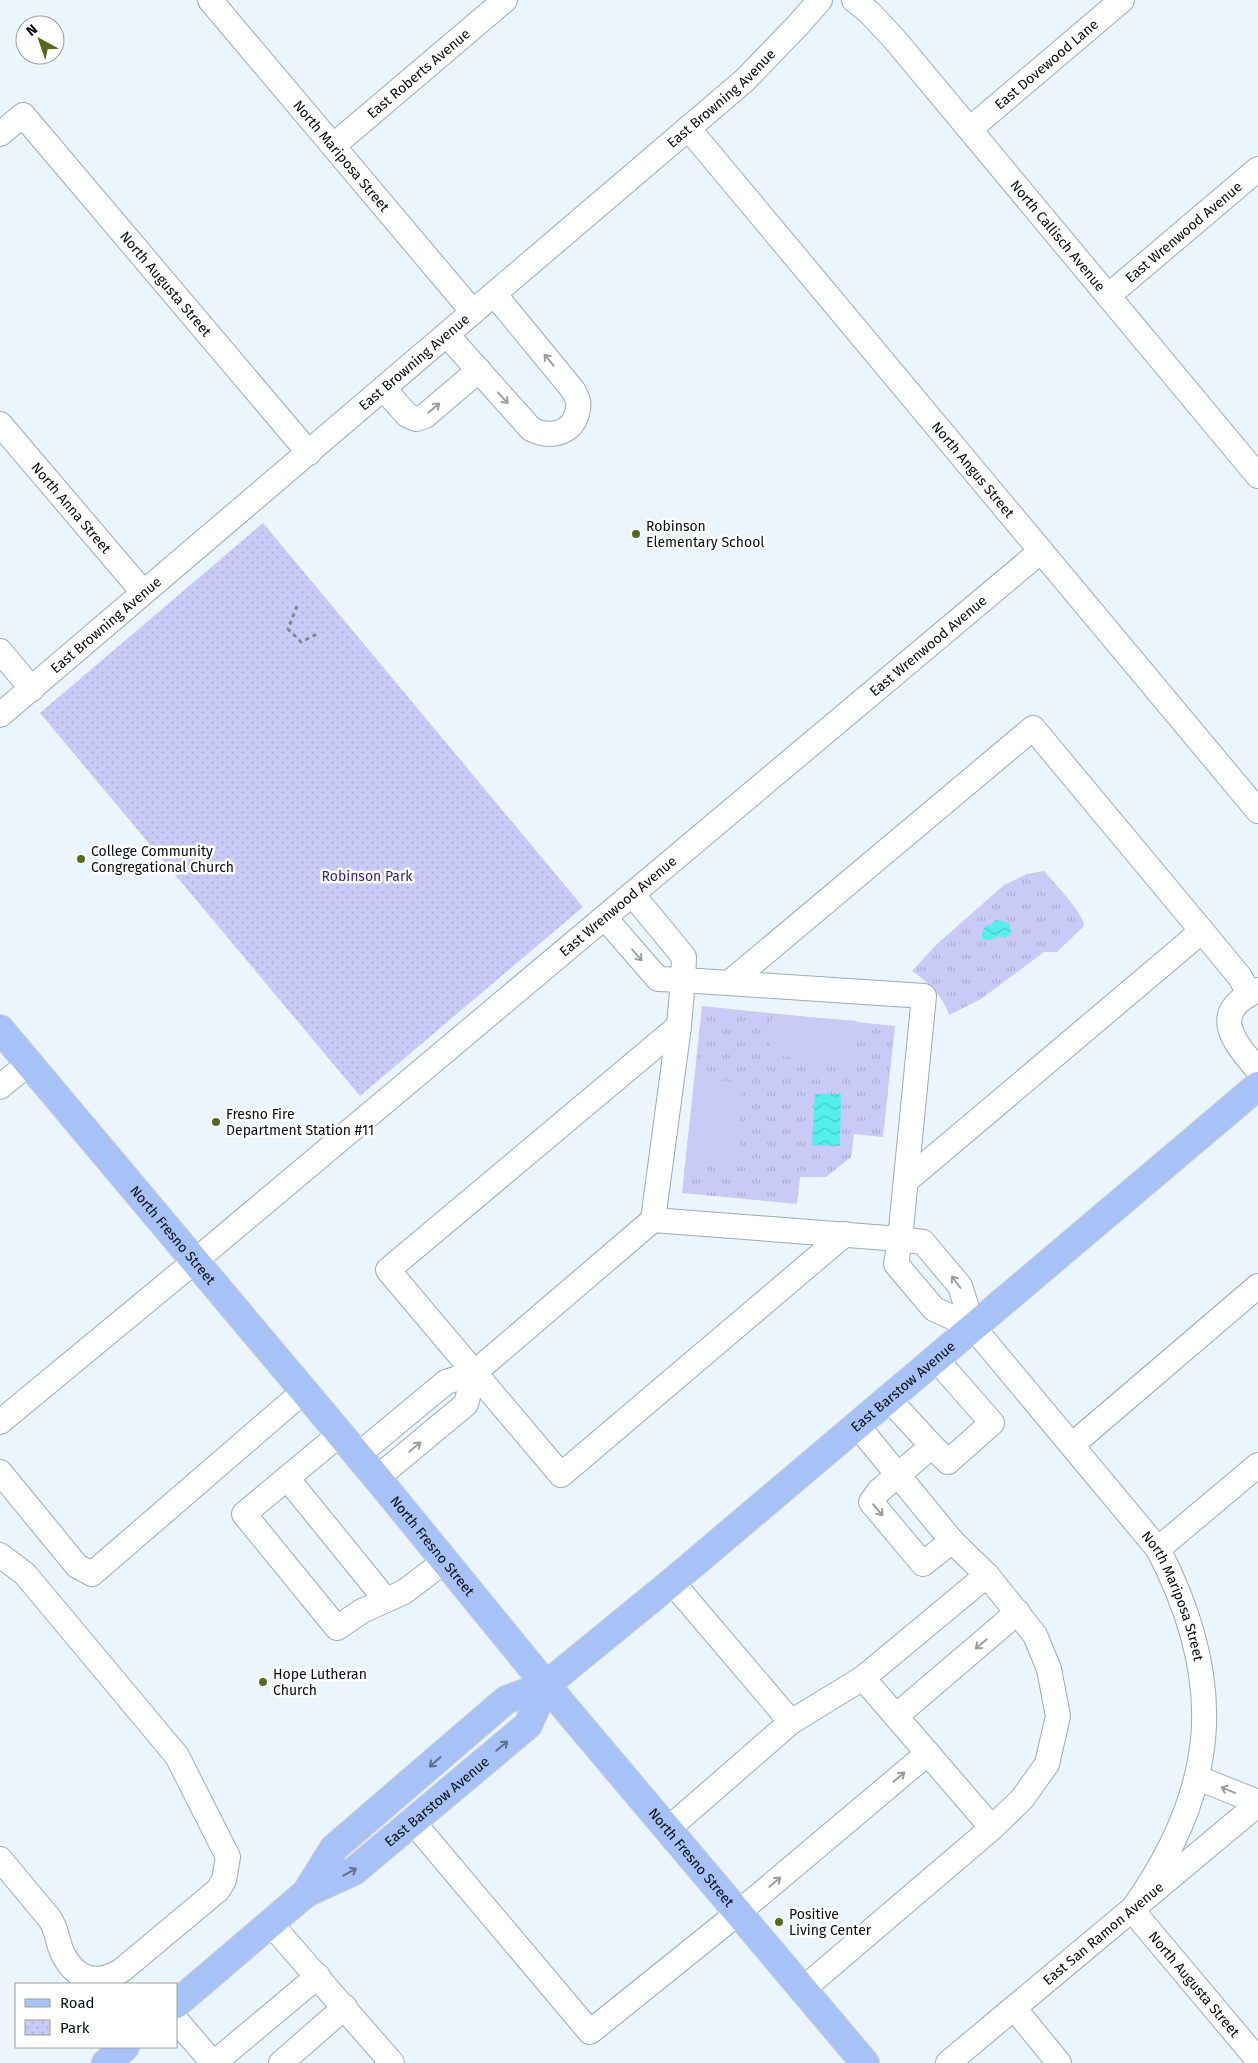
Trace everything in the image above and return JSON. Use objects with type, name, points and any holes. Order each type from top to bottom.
[{"type":"main road","name":"North Fresno Street","points":[[0,1029],[378,1478],[546,1685],[865,2063]]},
{"type":"main road","name":"East Barstow Avenue","points":[[178,2002],[306,1893],[334,1848],[506,1700],[546,1685],[672,1582],[1258,1086]]},
{"type":"main road","name":"East Barstow Avenue","points":[[306,1893],[354,1871],[528,1725],[546,1685]]},
{"type":"main road","points":[[106,2063],[124,2048]]},
{"type":"street","name":"North Mariposa Street","points":[[210,0],[473,312]]},
{"type":"street","name":"East Browning Avenue","points":[[0,715],[495,295],[752,73],[798,26],[820,0]]},
{"type":"street","name":"North Callisch Avenue","points":[[854,0],[870,13],[896,41],[1108,296],[1254,463]]},
{"type":"street","name":"East Dovewood Lane","points":[[970,129],[1122,0]]},
{"type":"street","name":"East Roberts Avenue","points":[[333,146],[502,1]]},
{"type":"street","name":"North Augusta Street","points":[[0,134],[23,115],[309,453]]},
{"type":"street","name":"North Angus Street","points":[[688,128],[1258,811]]},
{"type":"street","name":"East Wrenwood Avenue","points":[[1108,296],[1258,169]]},
{"type":"street","points":[[447,335],[531,428],[541,434],[555,434],[570,428],[576,417],[579,403],[573,390],[495,295]]},
{"type":"street","points":[[384,389],[408,414],[416,419],[425,416],[479,370]]},
{"type":"street","name":"North Anna Street","points":[[0,424],[143,592]]},
{"type":"street","name":"East Wrenwood Avenue","points":[[0,1422],[605,918],[1041,551]]},
{"type":"street","points":[[0,651],[32,688]]},
{"type":"street","points":[[730,983],[1033,728],[1254,992],[1239,1000],[1230,1010],[1229,1022],[1230,1033],[1238,1047],[1258,1070]]},
{"type":"street","points":[[358,1455],[446,1382],[474,1373],[654,1220],[680,1026],[684,957],[632,894]]},
{"type":"street","points":[[605,918],[658,979],[924,996],[896,1264],[934,1309],[972,1327]]},
{"type":"street","points":[[906,1181],[1202,931]]},
{"type":"street","points":[[680,1026],[388,1270],[561,1475],[845,1234]]},
{"type":"street","points":[[2,1084],[28,1063]]},
{"type":"street","points":[[654,1220],[900,1238],[923,1242],[960,1286],[972,1327]]},
{"type":"street","points":[[1072,1445],[1258,1286]]},
{"type":"street","name":"North Mariposa Street","points":[[972,1327],[1158,1549],[1186,1610],[1200,1664],[1204,1692],[1202,1753],[1198,1778],[1172,1846],[1155,1878],[1132,1910]]},
{"type":"street","points":[[888,1398],[948,1462],[992,1423],[936,1359]]},
{"type":"street","points":[[378,1478],[466,1404],[474,1373]]},
{"type":"street","points":[[0,1472],[77,1566],[92,1574],[304,1392]]},
{"type":"street","points":[[803,1989],[992,1828],[1022,1799],[1047,1764],[1058,1716],[1049,1669],[1035,1635],[987,1575],[952,1541],[857,1425]]},
{"type":"street","points":[[340,1434],[244,1514],[337,1628],[362,1611],[404,1592],[445,1561]]},
{"type":"street","points":[[932,1446],[897,1474],[879,1491],[871,1502],[923,1564],[952,1541]]},
{"type":"street","points":[[1158,1549],[1258,1465]]},
{"type":"street","points":[[287,1478],[386,1600]]},
{"type":"street","points":[[0,1555],[25,1574],[177,1756],[228,1857],[224,1880],[218,1890],[122,1970],[111,1977],[101,1980],[80,1975],[70,1966],[61,1951],[57,1930],[50,1919],[0,1859]]},
{"type":"street","points":[[668,1829],[791,1722],[864,1678],[987,1575]]},
{"type":"street","points":[[672,1582],[791,1722]]},
{"type":"street","points":[[896,1716],[1018,1612]]},
{"type":"street","points":[[864,1678],[992,1828]]},
{"type":"street","points":[[413,1822],[590,2032],[738,1913],[928,1753]]},
{"type":"street","points":[[1198,1778],[1258,1803]]},
{"type":"street","name":"East San Ramon Avenue","points":[[948,2063],[1258,1803]]},
{"type":"street","name":"North Augusta Street","points":[[1132,1910],[1258,2060]]},
{"type":"street","points":[[271,1924],[392,2063]]},
{"type":"street","points":[[178,2022],[214,2063],[318,1976]]},
{"type":"street","points":[[282,2063],[345,2007]]},
{"type":"street","points":[[1014,2008],[1060,2063]]},
{"type":"path","points":[[297,606],[288,629],[290,634],[301,642],[319,633]]},
{"type":"green space","name":"Robinson Park","points":[[263,523],[583,907],[360,1096],[40,713]]},
{"type":"green space","points":[[1044,871],[1074,906],[1083,920],[1084,926],[1057,952],[1044,952],[981,999],[949,1015],[943,1002],[934,990],[912,971],[937,944],[1004,885],[1027,874]]},
{"type":"green space","points":[[702,1006],[895,1026],[883,1137],[854,1134],[851,1157],[826,1177],[800,1177],[797,1204],[682,1193]]},
{"type":"green space","points":[[772,1014],[857,1021],[855,1062],[769,1055]]},
{"type":"green space","points":[[695,1078],[742,1083],[738,1165],[686,1158]]},
{"type":"water","points":[[996,920],[1010,925],[1011,933],[1005,938],[999,936],[991,940],[984,940],[981,937],[985,926],[991,925]]},
{"type":"water","points":[[815,1094],[841,1094],[840,1146],[812,1145]]},
{"type":"place","name":"Robinson Elementary School","points":[[636,534]]},
{"type":"place","name":"College Community Congregational Church","points":[[81,859]]},
{"type":"place","name":"Fresno Fire Department Station #11","points":[[216,1122]]},
{"type":"place","name":"Hope Lutheran Church","points":[[263,1682]]},
{"type":"place","name":"Positive Living Center","points":[[779,1922]]}]
